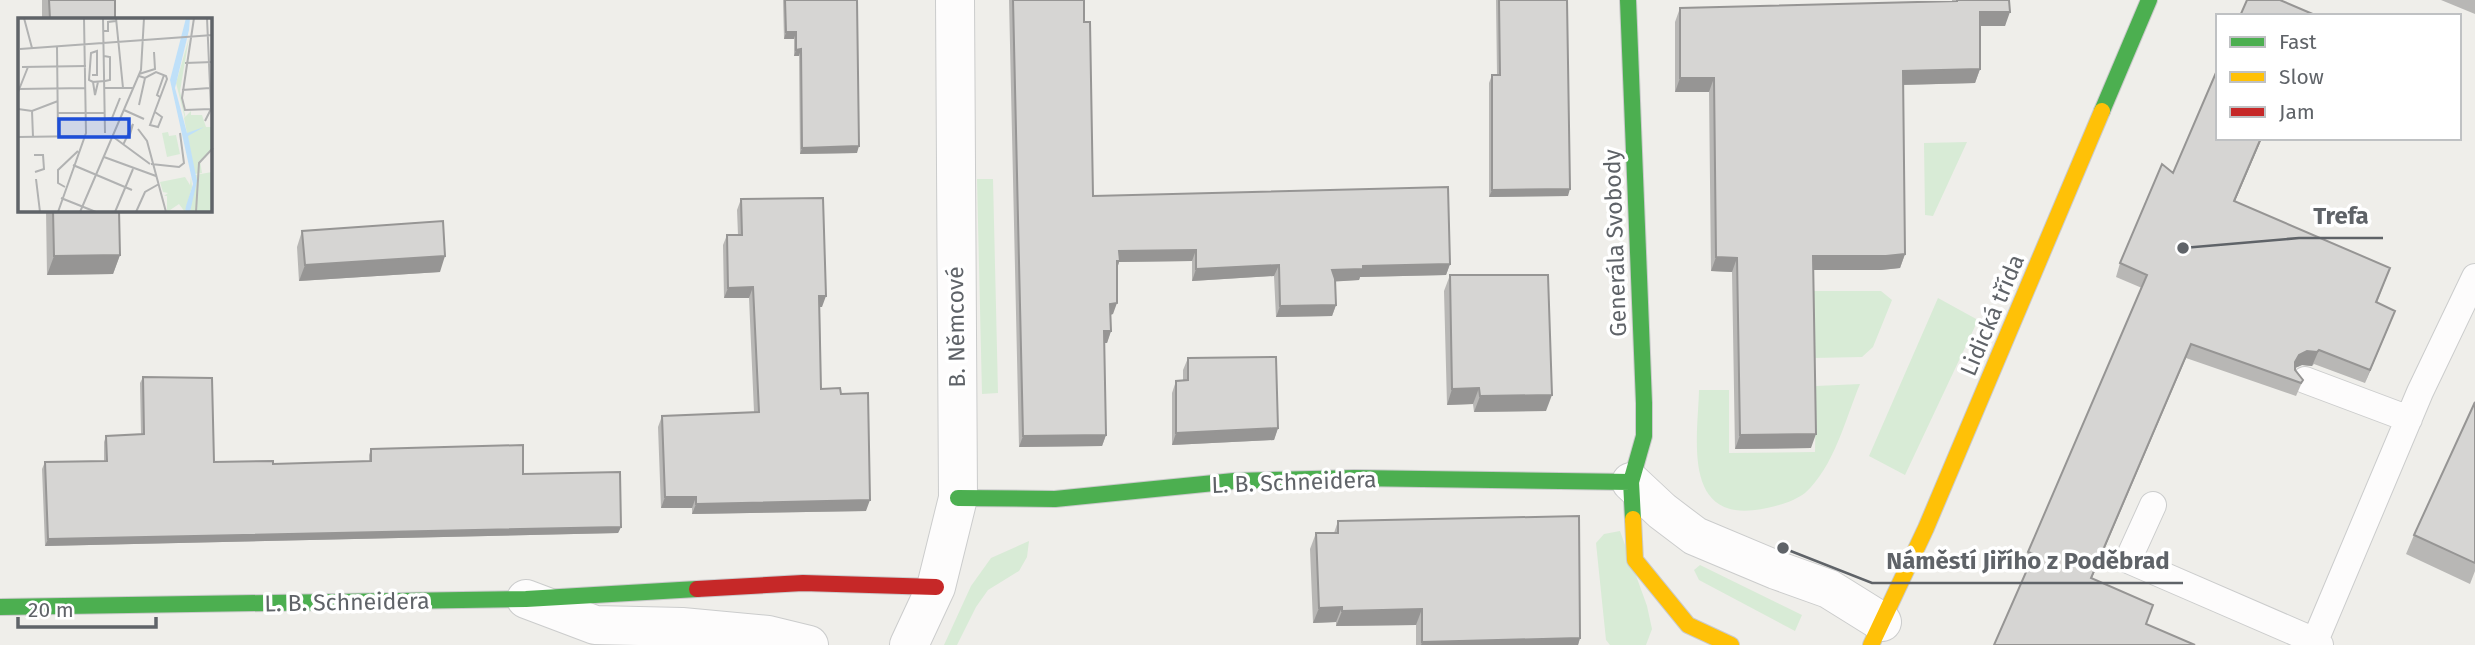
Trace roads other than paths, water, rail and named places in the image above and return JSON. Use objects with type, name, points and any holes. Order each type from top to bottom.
[{"type":"street","name":"B. Němcové","points":[[909,645],[936,587],[958,498],[955,0]]},
{"type":"street","name":"Generála Svobody","points":[[1629,0],[1644,402],[1644,436],[1631,482],[1635,560],[1688,625],[1731,645]]},
{"type":"street","name":"Lidická třída","points":[[1883,635],[2149,0]]},
{"type":"street","name":"L. B. Schneidera","points":[[958,498],[1055,499],[1248,480],[1354,478],[1631,482]]},
{"type":"street","points":[[1631,482],[1662,511],[1695,536],[1829,589],[1883,635]]},
{"type":"street","name":"L. B. Schneidera","points":[[0,607],[526,599],[803,583],[936,587]]},
{"type":"street","name":"L. B. Schneidera","points":[[526,599],[595,625],[682,627],[768,635],[809,645]]},
{"type":"lane","points":[[2153,505],[2128,560],[2317,643],[2409,419],[2475,277]]},
{"type":"lane","points":[[2305,380],[2409,419]]},
{"type":"place","name":"Trefa","points":[[2183,248]]},
{"type":"place","name":"Náměstí Jiřího z Poděbrad","points":[[1783,548]]}]
